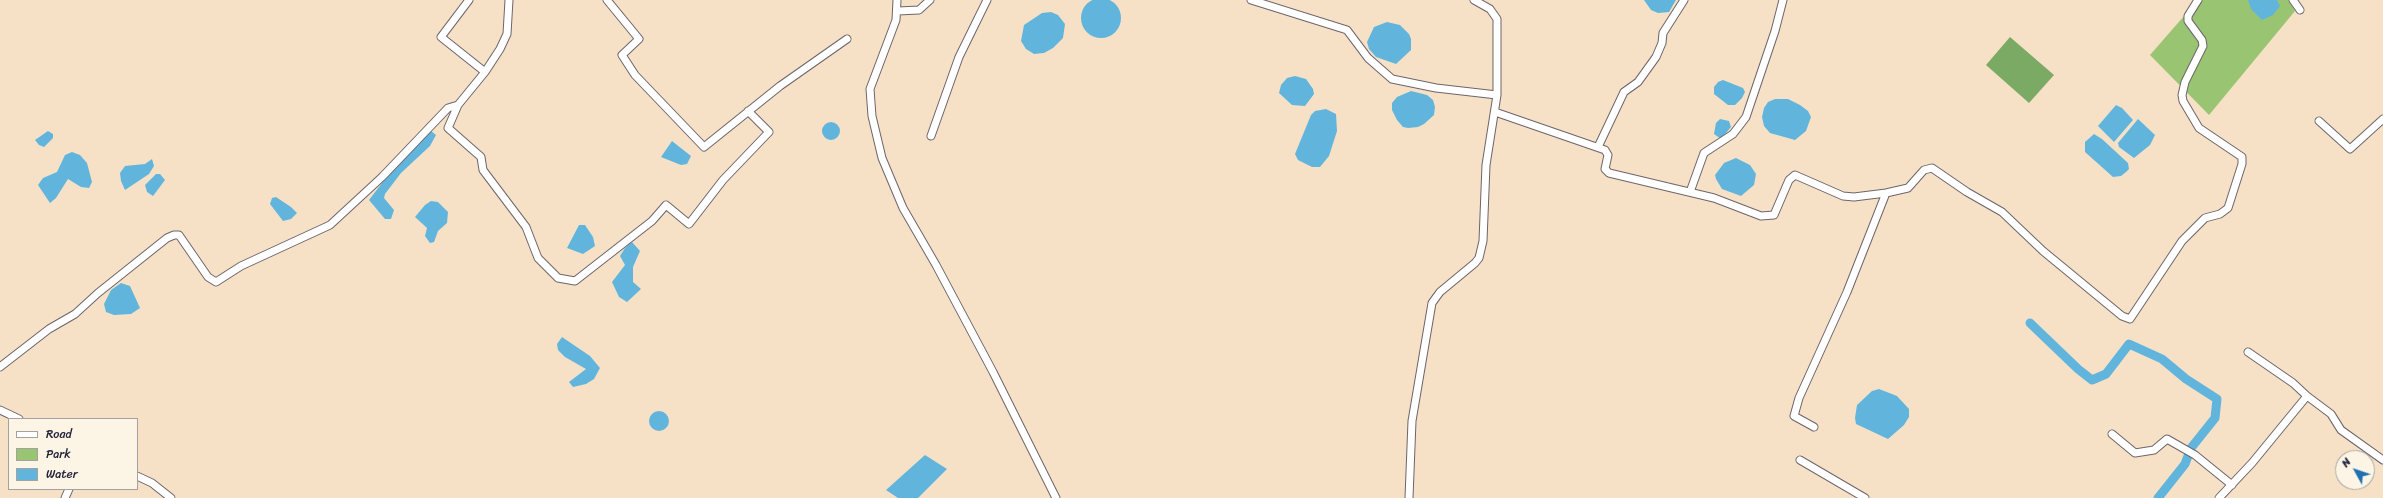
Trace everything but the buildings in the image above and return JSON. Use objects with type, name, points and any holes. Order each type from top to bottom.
[{"type":"street","points":[[469,0],[440,37],[484,72]]},
{"type":"street","points":[[509,0],[507,34],[500,49],[458,105],[448,128],[481,157],[483,170],[526,227],[538,258],[558,278],[575,281],[652,221],[666,205],[689,224],[723,180],[769,132],[748,111]]},
{"type":"street","points":[[607,0],[639,39],[622,55],[635,75],[704,147],[748,111],[847,39]]},
{"type":"street","points":[[897,0],[898,11],[888,45],[870,89],[872,116],[882,158],[903,208],[936,265],[993,372],[1056,498]]},
{"type":"street","points":[[898,11],[919,10],[930,0]]},
{"type":"street","points":[[931,136],[959,57],[988,0]]},
{"type":"street","points":[[1252,0],[1348,30],[1368,58],[1392,79],[1436,88],[1497,95]]},
{"type":"street","points":[[1408,498],[1412,421],[1432,303],[1436,296],[1479,258],[1483,241],[1486,165],[1497,95],[1497,19],[1490,9],[1474,0]]},
{"type":"street","points":[[1598,148],[1624,92],[1638,82],[1656,57],[1662,43],[1663,33],[1684,0]]},
{"type":"street","points":[[1690,192],[1704,152],[1720,144],[1733,134],[1746,117],[1775,31],[1782,0]]},
{"type":"street","points":[[1495,112],[1598,148],[1608,155],[1605,169],[1607,172],[1655,186],[1690,192],[1770,217],[1776,212],[1788,180],[1795,175],[1843,196],[1886,194],[1908,188],[1926,169],[1936,169],[1967,192],[2002,212],[2043,251],[2122,316],[2130,319],[2182,241],[2205,218],[2220,214],[2228,208],[2242,164],[2242,157],[2199,128],[2183,101],[2182,95],[2185,82],[2203,46],[2202,40],[2188,21],[2188,16],[2198,0]]},
{"type":"street","points":[[2293,0],[2300,10]]},
{"type":"street","points":[[0,367],[48,329],[75,314],[98,293],[167,238],[174,235],[179,235],[208,277],[216,282],[241,266],[330,225],[382,177],[448,108],[458,105]]},
{"type":"street","points":[[2319,121],[2350,149],[2383,119]]},
{"type":"street","points":[[1814,427],[1794,416],[1799,398],[1847,292],[1886,194]]},
{"type":"street","points":[[2248,352],[2293,383],[2307,396],[2331,414],[2341,430],[2383,460]]},
{"type":"street","points":[[2219,498],[2232,485],[2307,396]]},
{"type":"street","points":[[0,410],[17,418]]},
{"type":"street","points":[[2112,434],[2135,453],[2154,450],[2167,439],[2182,449],[2195,455],[2232,485]]},
{"type":"street","points":[[1800,460],[1865,498]]},
{"type":"street","points":[[138,476],[152,483],[171,498]]},
{"type":"green space","points":[[2198,0],[2289,0],[2295,11],[2209,115],[2150,55]]},
{"type":"green space","points":[[2010,37],[2054,75],[2029,103],[1986,65]]},
{"type":"water","points":[[1093,-1],[1109,-1],[1118,7],[1121,14],[1120,26],[1109,37],[1093,37],[1082,26],[1082,10]]},
{"type":"water","points":[[1644,0],[1676,0],[1669,12],[1658,13],[1651,10]]},
{"type":"water","points":[[2248,0],[2277,0],[2280,6],[2273,15],[2262,20],[2251,9]]},
{"type":"water","points":[[1051,12],[1058,15],[1065,24],[1063,38],[1053,48],[1044,53],[1034,54],[1026,49],[1021,41],[1024,25],[1042,13]]},
{"type":"water","points":[[1387,22],[1400,25],[1409,34],[1411,39],[1411,50],[1396,64],[1376,57],[1369,49],[1367,42],[1374,27]]},
{"type":"water","points":[[1295,76],[1306,79],[1313,89],[1314,94],[1305,106],[1292,105],[1279,93],[1281,85],[1287,78]]},
{"type":"water","points":[[1723,80],[1743,88],[1745,92],[1742,98],[1735,105],[1728,105],[1714,94],[1714,87],[1718,82]]},
{"type":"water","points":[[1411,91],[1427,95],[1433,100],[1435,107],[1434,115],[1424,124],[1418,127],[1408,128],[1403,127],[1397,120],[1392,110],[1392,103],[1397,97]]},
{"type":"water","points":[[1775,99],[1788,99],[1800,105],[1808,111],[1811,117],[1806,131],[1795,140],[1770,133],[1764,126],[1762,117],[1764,108],[1768,102]]},
{"type":"water","points":[[2116,105],[2122,108],[2133,120],[2114,142],[2098,126]]},
{"type":"water","points":[[1326,109],[1336,114],[1337,131],[1329,156],[1320,167],[1312,167],[1298,160],[1295,154],[1311,115],[1315,111]]},
{"type":"water","points":[[1720,119],[1729,121],[1731,127],[1721,139],[1714,134],[1716,123]]},
{"type":"water","points":[[2138,119],[2155,135],[2150,145],[2134,158],[2119,147],[2118,143]]},
{"type":"water","points":[[827,122],[835,122],[840,127],[838,138],[835,140],[827,140],[822,135],[822,127]]},
{"type":"water","points":[[48,131],[53,134],[53,138],[44,147],[39,145],[35,140]]},
{"type":"water","points":[[431,131],[436,135],[430,146],[401,173],[385,194],[384,198],[394,210],[391,219],[385,219],[369,200],[389,174]]},
{"type":"water","points":[[2094,134],[2102,139],[2128,163],[2129,169],[2121,176],[2113,177],[2085,152],[2085,142]]},
{"type":"water","points":[[672,141],[691,156],[687,164],[681,165],[661,157]]},
{"type":"water","points":[[72,152],[80,155],[87,163],[92,182],[89,188],[81,187],[68,179],[56,198],[50,203],[38,185],[43,178],[57,172],[65,155]]},
{"type":"water","points":[[1736,158],[1750,165],[1756,174],[1754,185],[1741,196],[1722,189],[1715,175],[1724,163]]},
{"type":"water","points":[[152,159],[154,166],[149,174],[125,190],[121,181],[120,173],[125,166],[145,164]]},
{"type":"water","points":[[156,174],[160,174],[165,180],[153,196],[147,192],[145,185]]},
{"type":"water","points":[[276,197],[297,213],[291,219],[283,221],[270,204],[272,198]]},
{"type":"water","points":[[431,201],[438,202],[448,212],[447,223],[438,231],[434,242],[430,243],[425,236],[427,228],[415,217],[425,205]]},
{"type":"water","points":[[579,225],[585,225],[593,237],[595,246],[583,254],[567,248]]},
{"type":"water","points":[[632,242],[640,251],[633,267],[633,282],[641,289],[627,302],[619,297],[612,282],[625,265],[620,256],[625,248]]},
{"type":"water","points":[[121,283],[130,286],[140,308],[131,314],[114,315],[106,312],[104,304],[111,290]]},
{"type":"water","points":[[562,337],[590,356],[600,368],[594,379],[586,384],[573,387],[569,382],[586,369],[565,357],[558,350],[557,344]]},
{"type":"water","points":[[1879,389],[1897,396],[1909,409],[1909,417],[1904,425],[1888,439],[1856,424],[1855,418],[1857,405],[1872,391]]},
{"type":"water","points":[[659,411],[666,414],[669,421],[666,428],[659,431],[652,428],[649,421],[652,414]]},
{"type":"water","points":[[925,455],[947,469],[918,498],[898,498],[886,490]]},
{"type":"waterway","points":[[2030,323],[2078,369],[2092,380],[2106,374],[2129,344],[2162,359],[2186,379],[2217,399],[2215,418],[2191,448],[2185,464],[2158,498]]}]
